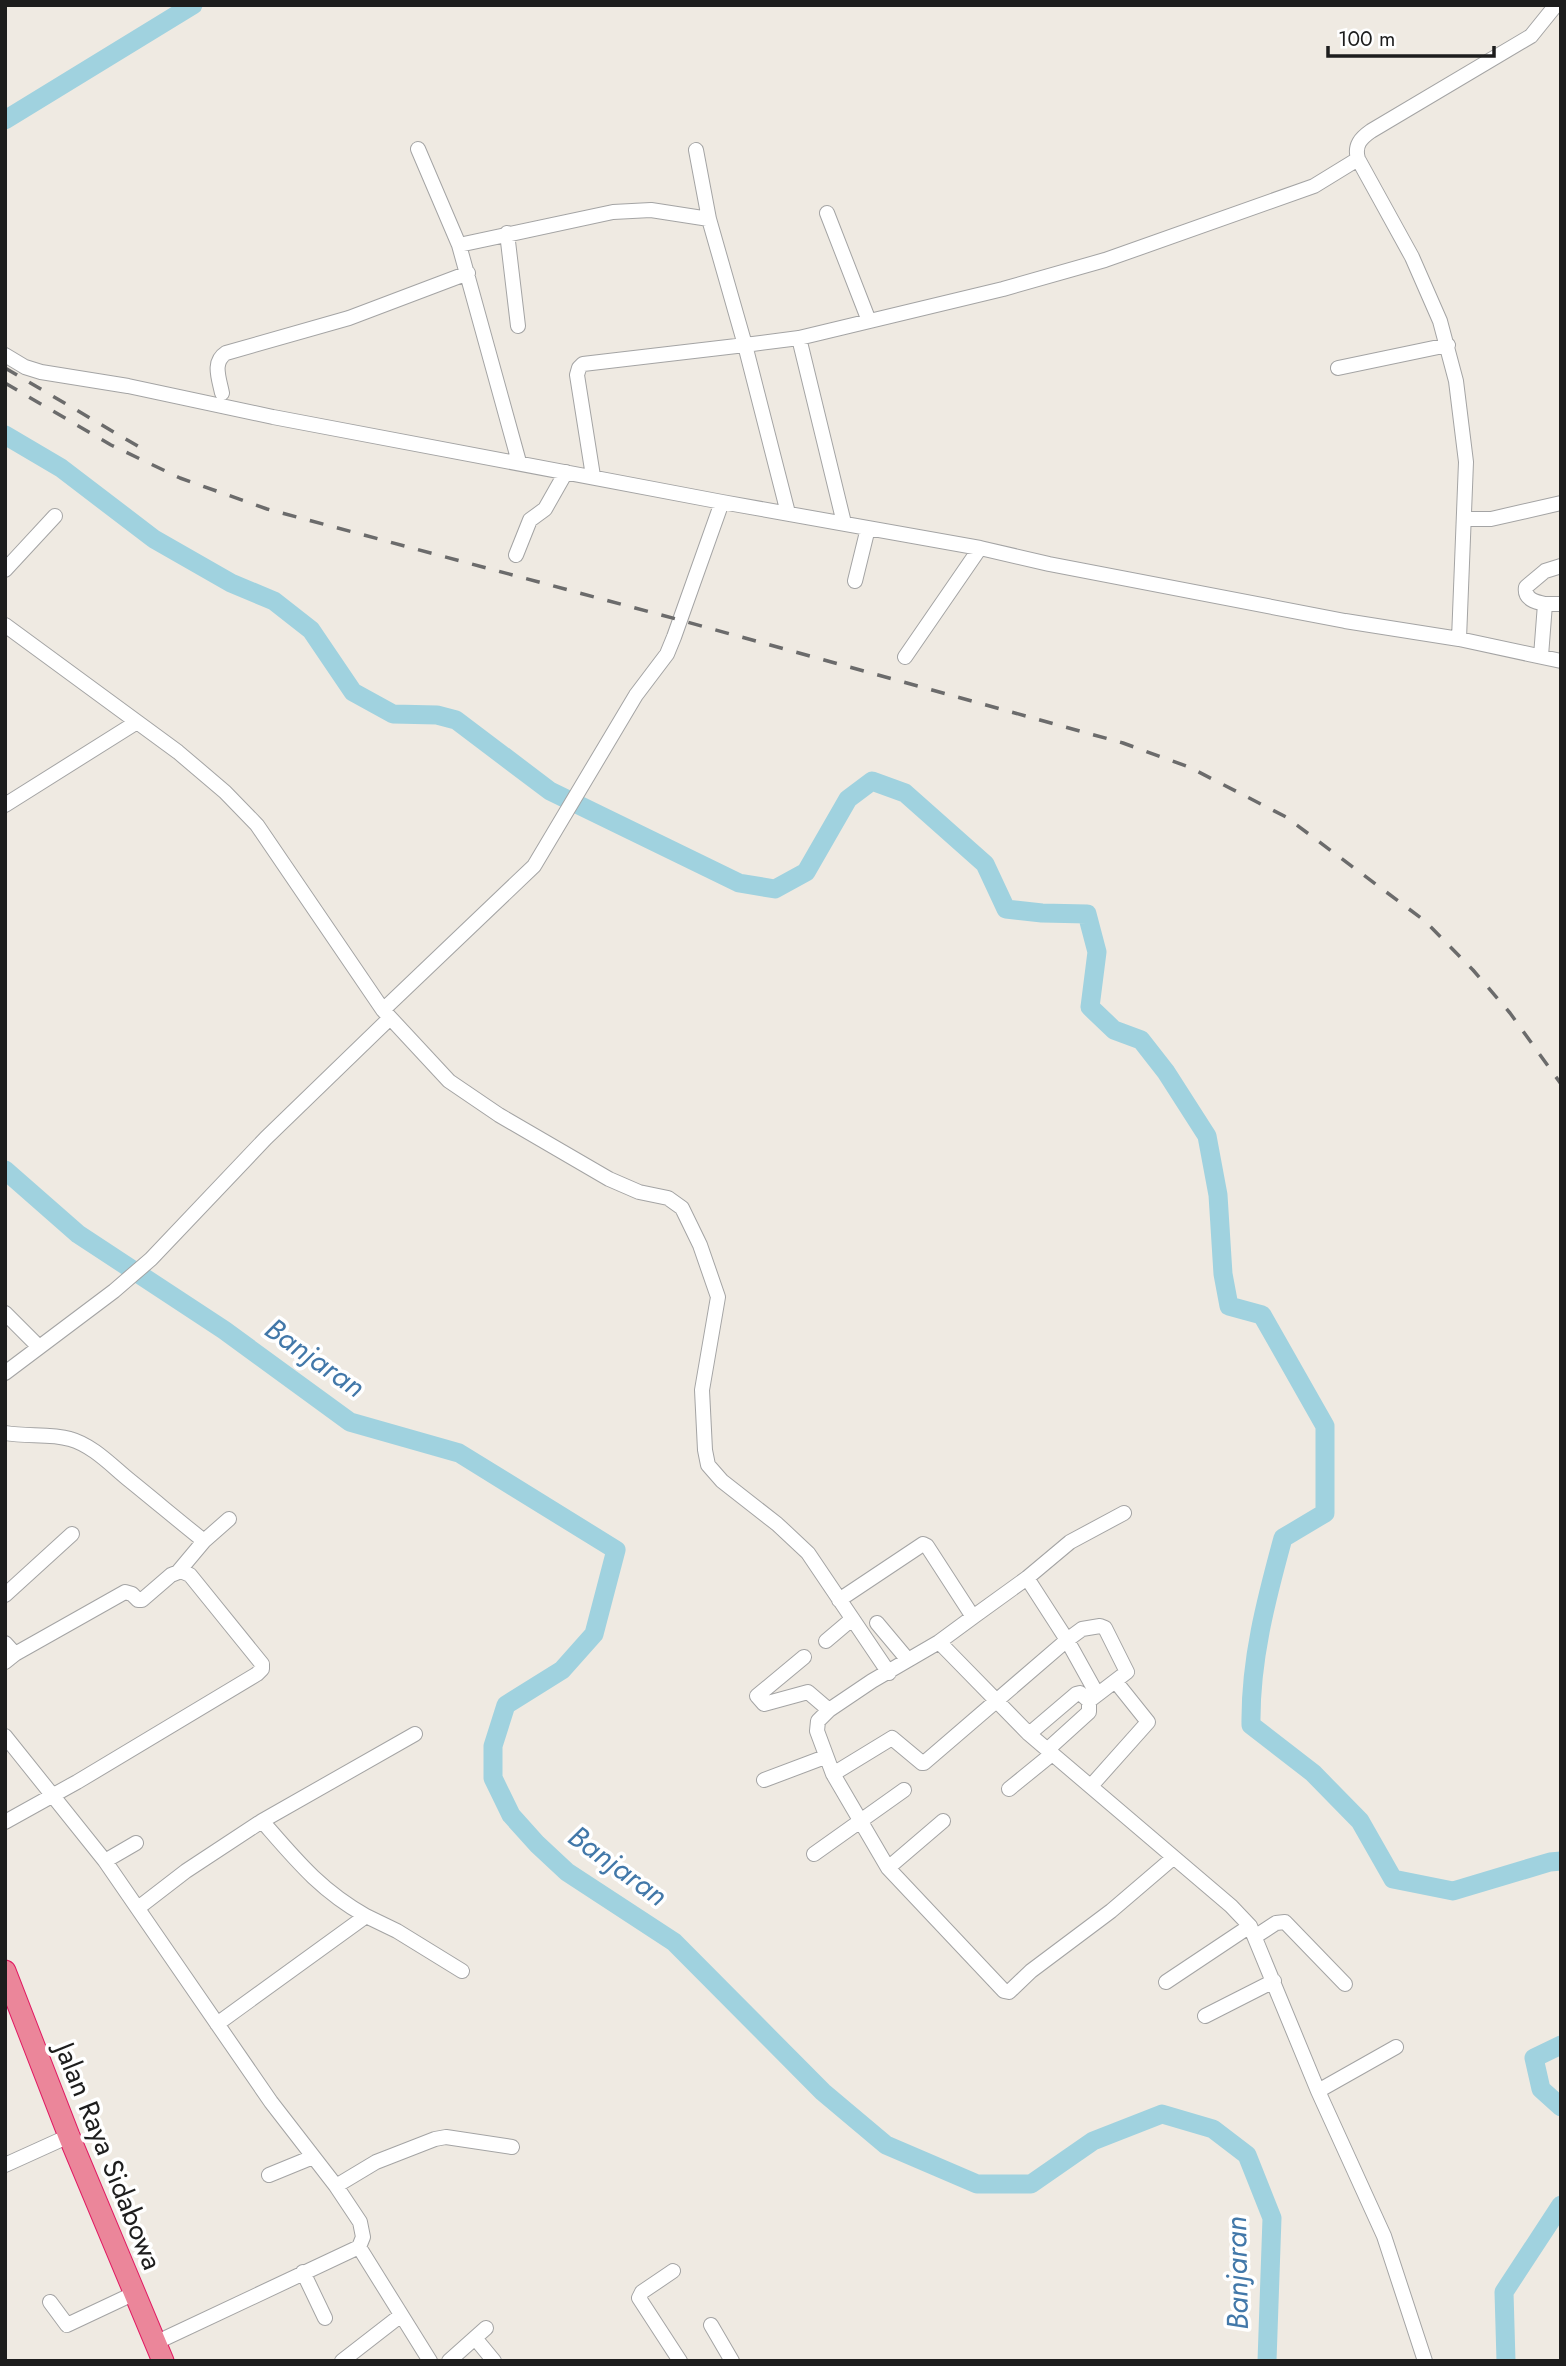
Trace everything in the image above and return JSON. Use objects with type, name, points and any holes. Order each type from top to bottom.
[{"type":"highway","name":"Jalan Raya Sidabowa","points":[[5,1971],[69,2136],[159,2352]]},
{"type":"street","points":[[1459,639],[1465,436],[1460,400],[1440,321],[1412,257],[1358,159],[1358,144],[1365,135],[1531,36],[1556,5]]},
{"type":"street","points":[[418,149],[459,245],[519,462]]},
{"type":"street","points":[[696,150],[709,219],[788,513]]},
{"type":"street","points":[[593,477],[578,374],[583,364],[799,338],[1003,289],[1105,260],[1314,186],[1358,159]]},
{"type":"street","points":[[459,245],[612,212],[651,210],[709,219]]},
{"type":"street","points":[[827,213],[869,321]]},
{"type":"street","points":[[507,233],[518,326]]},
{"type":"street","points":[[222,393],[217,364],[220,357],[226,353],[349,318],[468,273]]},
{"type":"street","points":[[799,338],[844,523]]},
{"type":"street","points":[[1338,368],[1447,345]]},
{"type":"street","points":[[5,355],[24,367],[41,372],[722,502],[980,548],[1049,564],[1332,618],[1459,639],[1561,661]]},
{"type":"street","points":[[516,555],[530,520],[545,509],[566,472]]},
{"type":"street","points":[[5,1373],[114,1291],[151,1259],[386,1014],[527,874],[580,792],[636,695],[667,654],[722,502]]},
{"type":"street","points":[[1464,519],[1491,519],[1561,503]]},
{"type":"street","points":[[5,570],[55,516]]},
{"type":"street","points":[[855,581],[868,528]]},
{"type":"street","points":[[905,657],[980,548]]},
{"type":"street","points":[[1561,566],[1545,571],[1526,587],[1528,597],[1532,600],[1545,604],[1561,604]]},
{"type":"street","points":[[1541,656],[1545,604]]},
{"type":"street","points":[[5,625],[137,722],[225,792],[257,825],[386,1014],[437,1070],[499,1115],[609,1180],[639,1192],[668,1198],[682,1208],[700,1245],[718,1297],[702,1390],[708,1465],[722,1481],[777,1524],[808,1553],[889,1673]]},
{"type":"street","points":[[5,805],[137,722]]},
{"type":"street","points":[[5,1313],[38,1347]]},
{"type":"street","points":[[5,1433],[52,1436],[82,1444],[116,1468],[204,1541]]},
{"type":"street","points":[[1124,1513],[1070,1542],[1027,1578],[939,1642],[872,1681],[830,1710],[818,1721],[817,1731],[833,1774],[888,1868],[1004,1990],[1009,1992],[1031,1971],[1111,1911],[1173,1858]]},
{"type":"street","points":[[8,1653],[111,1598],[127,1592],[142,1600],[178,1572],[204,1541],[229,1519]]},
{"type":"street","points":[[5,1595],[72,1534]]},
{"type":"street","points":[[839,1600],[923,1544],[927,1546],[973,1617]]},
{"type":"street","points":[[5,1822],[77,1782],[262,1669],[260,1660],[190,1575],[178,1572]]},
{"type":"street","points":[[1009,1789],[1089,1712],[1093,1697],[1067,1640],[1027,1578]]},
{"type":"street","points":[[826,1641],[852,1619]]},
{"type":"street","points":[[877,1623],[908,1660]]},
{"type":"street","points":[[833,1774],[892,1738],[925,1763],[1067,1640],[1082,1629],[1100,1626],[1105,1628],[1127,1669],[1126,1674],[1093,1697]]},
{"type":"street","points":[[939,1642],[1029,1734],[1231,1906],[1253,1931],[1318,2091],[1384,2236],[1425,2361]]},
{"type":"street","points":[[804,1657],[757,1696],[764,1704],[808,1692],[830,1710]]},
{"type":"street","points":[[1091,1786],[1148,1722],[1116,1682]]},
{"type":"street","points":[[1029,1734],[1076,1694],[1093,1697]]},
{"type":"street","points":[[138,1908],[186,1871],[262,1821],[415,1734]]},
{"type":"street","points":[[5,1736],[105,1861],[271,2102],[336,2186],[360,2222],[363,2237],[359,2247],[303,2272],[159,2352]]},
{"type":"street","points":[[764,1780],[825,1757]]},
{"type":"street","points":[[814,1854],[904,1790]]},
{"type":"street","points":[[262,1821],[315,1881],[337,1899],[397,1931],[462,1971]]},
{"type":"street","points":[[888,1868],[943,1821]]},
{"type":"street","points":[[105,1861],[136,1843]]},
{"type":"street","points":[[217,2024],[366,1916]]},
{"type":"street","points":[[1166,1982],[1253,1931],[1285,1922],[1345,1984]]},
{"type":"street","points":[[1205,2015],[1274,1980]]},
{"type":"street","points":[[1318,2091],[1396,2047]]},
{"type":"street","points":[[5,2165],[69,2136]]},
{"type":"street","points":[[336,2186],[376,2162],[435,2138],[446,2137],[512,2147]]},
{"type":"street","points":[[269,2175],[313,2157]]},
{"type":"street","points":[[359,2247],[425,2359]]},
{"type":"street","points":[[674,2271],[642,2292],[639,2298],[680,2361]]},
{"type":"street","points":[[303,2272],[325,2319]]},
{"type":"street","points":[[50,2302],[67,2325],[135,2293]]},
{"type":"street","points":[[342,2361],[401,2316]]},
{"type":"street","points":[[711,2325],[732,2361]]},
{"type":"street","points":[[449,2361],[486,2328]]},
{"type":"street","points":[[475,2338],[494,2361]]},
{"type":"waterway","points":[[5,120],[193,5]]},
{"type":"waterway","points":[[5,435],[61,468],[154,539],[231,583],[274,601],[311,630],[353,692],[393,714],[437,715],[456,720],[550,791],[739,883],[775,889],[806,872],[848,799],[872,781],[905,793],[985,864],[1006,909],[1087,914],[1097,952],[1090,1007],[1114,1030],[1141,1040],[1166,1072],[1207,1136],[1218,1195],[1223,1274],[1229,1306],[1262,1315],[1325,1426],[1325,1513],[1283,1538],[1256,1654],[1251,1725],[1313,1773],[1360,1821],[1393,1879],[1453,1891],[1561,1861]]},
{"type":"waterway","name":"Banjaran","points":[[5,1170],[78,1234],[224,1330],[350,1422],[459,1453],[616,1550],[594,1634],[562,1670],[506,1705],[493,1746],[493,1778],[511,1815],[567,1872],[674,1942],[823,2092],[886,2145],[977,2184],[1031,2184],[1093,2141],[1162,2114],[1213,2129],[1247,2155],[1272,2218],[1267,2361]]},
{"type":"waterway","points":[[1561,2045],[1534,2058],[1541,2089],[1561,2107]]},
{"type":"waterway","points":[[1506,2361],[1504,2292],[1561,2205]]},
{"type":"railway","points":[[5,368],[141,448]]},
{"type":"railway","points":[[5,383],[111,445],[180,478],[267,509],[1123,743],[1189,767],[1286,817],[1425,921],[1510,1013],[1561,1084]]}]
